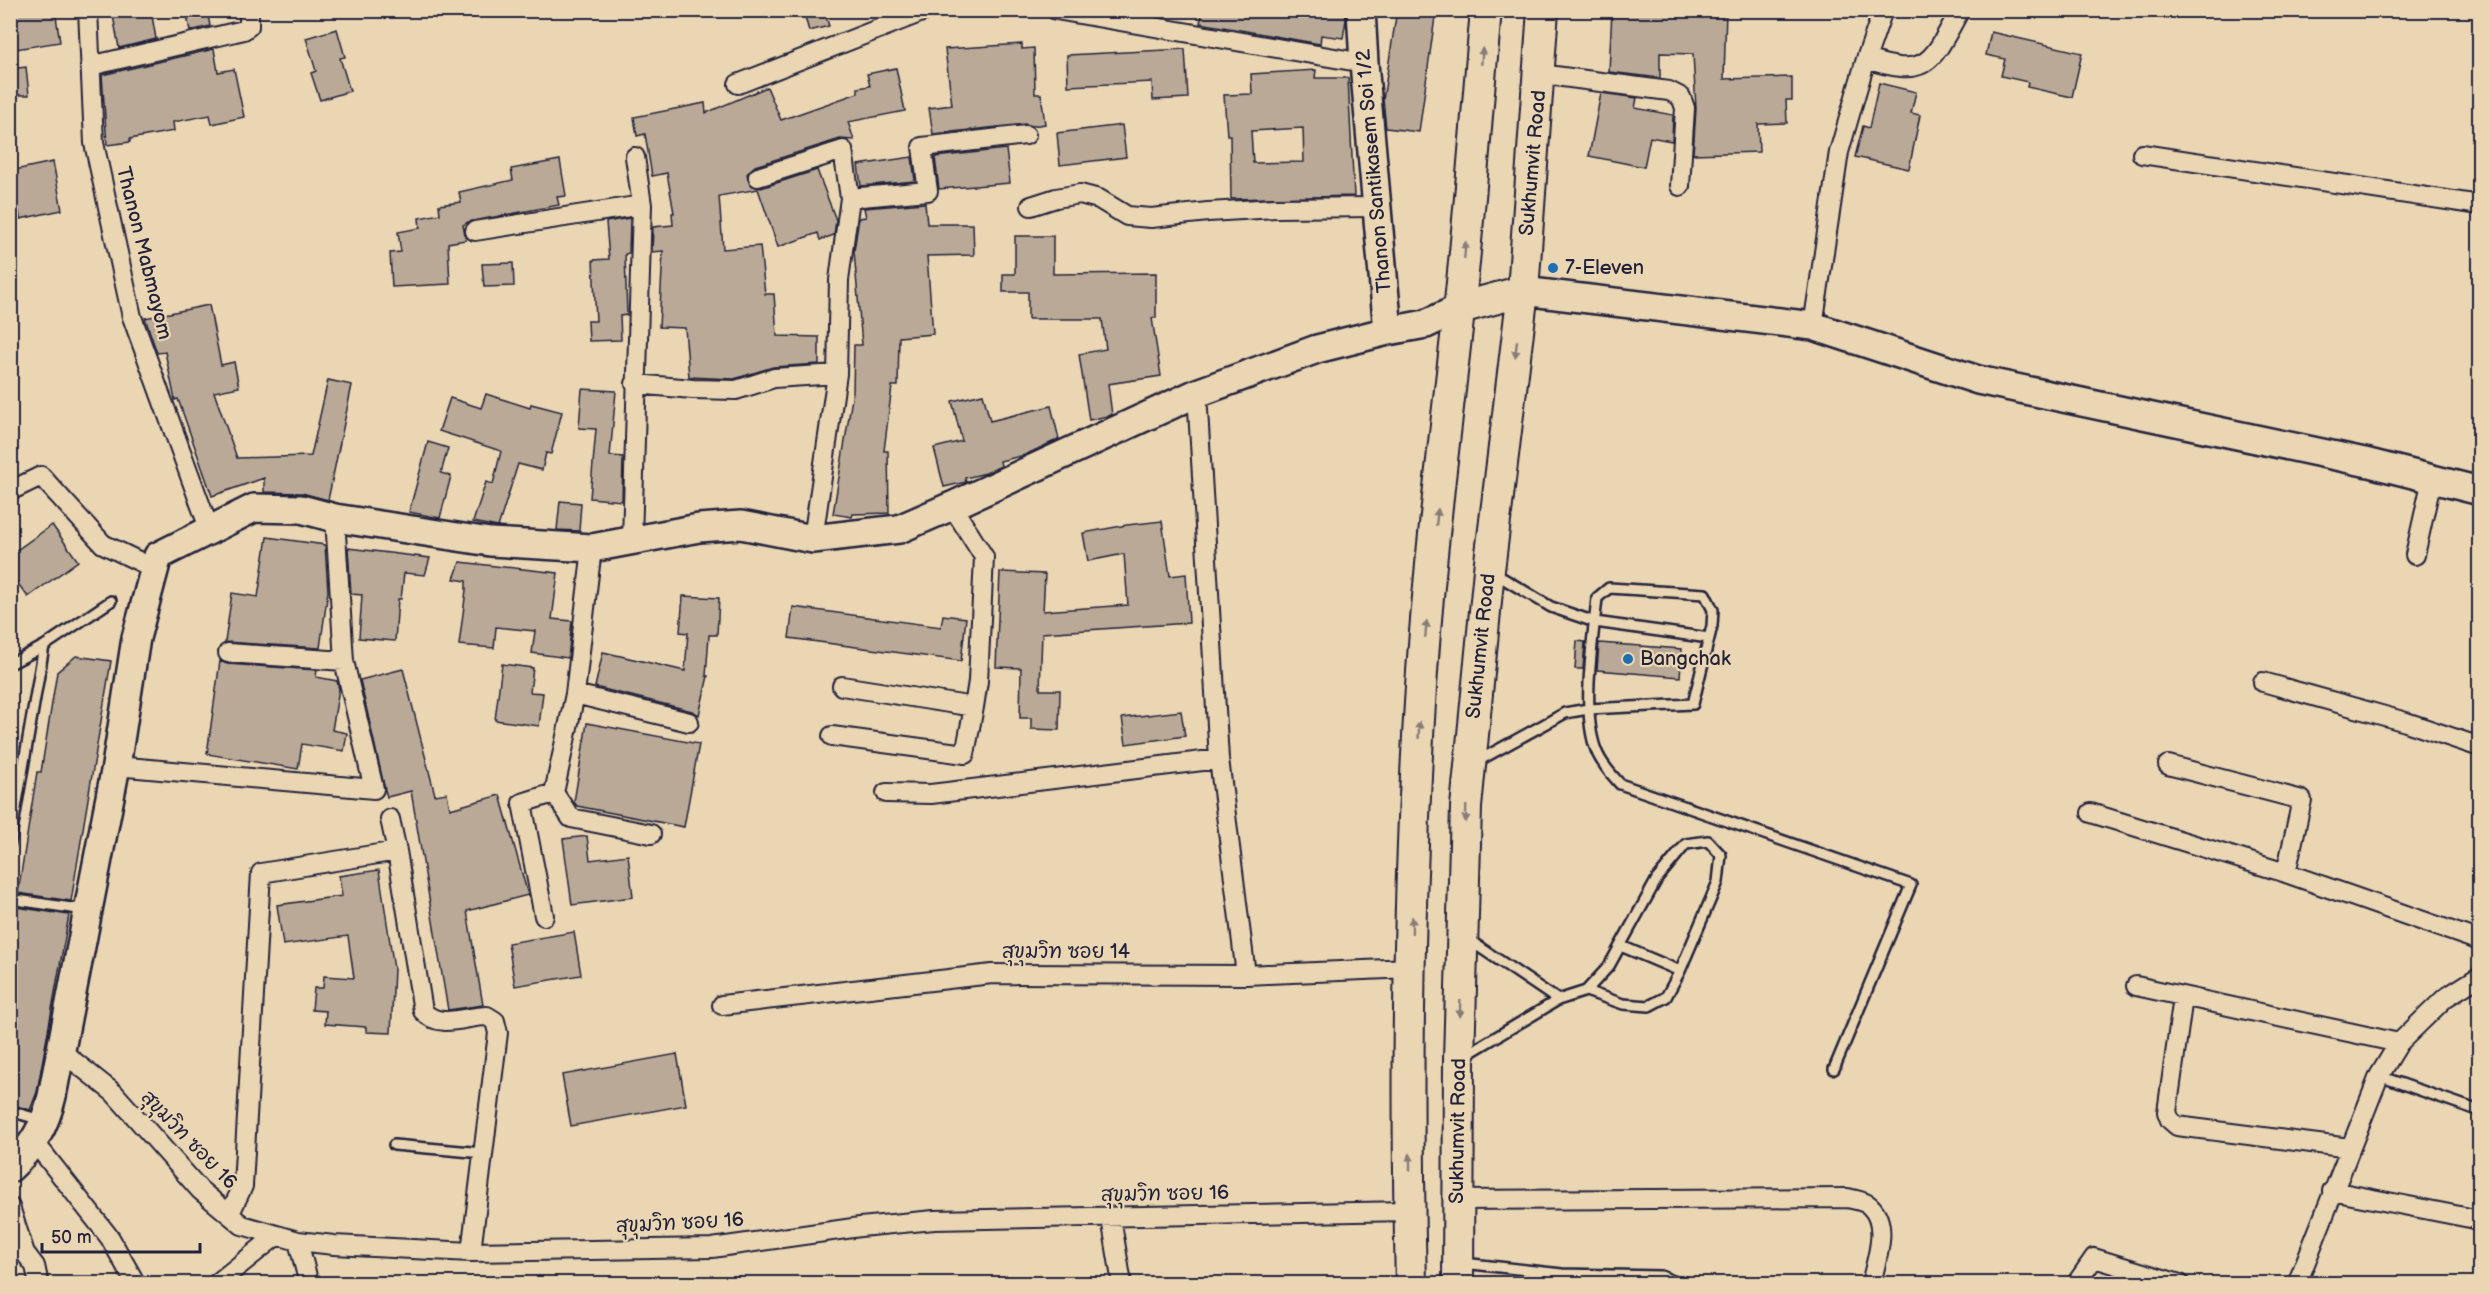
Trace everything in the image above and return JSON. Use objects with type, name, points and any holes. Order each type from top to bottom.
[{"type":"main road","points":[[1411,1284],[1409,1211],[1411,968],[1415,792],[1421,683],[1460,308],[1486,10]]},
{"type":"main road","name":"Sukhumvit Road","points":[[1458,1273],[1459,1060],[1469,766],[1489,570],[1523,291],[1544,10]]},
{"type":"main road","points":[[1460,308],[1523,291]]},
{"type":"street","name":"Thanon Mabmayom","points":[[88,10],[94,143],[132,317],[210,531]]},
{"type":"street","points":[[90,66],[244,30],[249,26],[249,10]]},
{"type":"street","points":[[738,84],[927,10]]},
{"type":"street","points":[[1056,10],[1364,63]]},
{"type":"street","name":"Thanon Santikasem Soi 1/2","points":[[1362,10],[1364,63],[1388,331]]},
{"type":"street","points":[[1813,326],[1839,152],[1883,10]]},
{"type":"street","points":[[1866,59],[1896,68],[1907,69],[1922,65],[1934,52],[1960,10]]},
{"type":"street","points":[[1540,74],[1669,91],[1681,97],[1685,108],[1680,186]]},
{"type":"street","points":[[850,198],[928,191],[922,147],[1026,135]]},
{"type":"street","points":[[758,177],[843,150],[850,198],[839,280],[837,374],[813,539]]},
{"type":"street","points":[[2142,154],[2480,205]]},
{"type":"street","points":[[632,540],[642,205],[635,157]]},
{"type":"street","points":[[1031,206],[1056,198],[1080,194],[1099,199],[1127,216],[1151,218],[1276,208],[1377,207]]},
{"type":"street","points":[[475,231],[642,205]]},
{"type":"street","points":[[1523,291],[1813,326],[1978,380],[2480,490]]},
{"type":"street","points":[[10,1168],[40,1131],[61,1051],[116,766],[136,638],[158,556],[254,508],[301,509],[336,518],[490,542],[592,548],[699,528],[741,525],[813,539],[899,529],[1197,393],[1317,349],[1426,324],[1460,308]]},
{"type":"street","points":[[635,384],[736,390],[774,378],[837,374]]},
{"type":"street","points":[[1197,393],[1219,759],[1246,975]]},
{"type":"street","points":[[10,491],[41,476],[103,544],[155,569]]},
{"type":"street","points":[[2415,555],[2432,479]]},
{"type":"street","points":[[832,736],[965,754],[978,681],[984,556],[952,506]]},
{"type":"street","points":[[116,766],[374,789],[344,661],[336,518]]},
{"type":"street","points":[[592,548],[575,694],[554,793],[571,819],[651,834]]},
{"type":"street","points":[[228,653],[344,661]]},
{"type":"street","points":[[2263,682],[2406,722],[2480,747]]},
{"type":"street","points":[[842,686],[974,706]]},
{"type":"street","points":[[575,694],[689,722]]},
{"type":"street","points":[[886,793],[931,794],[1219,759]]},
{"type":"street","points":[[2168,765],[2302,800],[2286,873]]},
{"type":"street","points":[[544,916],[522,803],[554,793]]},
{"type":"street","points":[[2091,813],[2286,873],[2480,940]]},
{"type":"street","points":[[390,819],[423,1011],[429,1018],[442,1022],[487,1016],[495,1021],[498,1033],[471,1252]]},
{"type":"street","points":[[230,1213],[243,1186],[261,873],[396,851]]},
{"type":"street","name":"สุขุมวิท ซอย 14","points":[[722,1005],[992,975],[1246,975],[1411,968]]},
{"type":"street","points":[[2298,1284],[2332,1191],[2379,1076],[2399,1043],[2445,998],[2480,976]]},
{"type":"street","points":[[2136,986],[2399,1043]]},
{"type":"street","points":[[2183,997],[2167,1112],[2170,1120],[2177,1126],[2350,1148]]},
{"type":"street","name":"สุขุมวิท ซอย 16","points":[[61,1051],[114,1094],[200,1190],[242,1225],[298,1241],[471,1252],[712,1248],[861,1227],[934,1220],[1409,1211]]},
{"type":"street","points":[[40,1131],[110,1238],[136,1284]]},
{"type":"street","points":[[2332,1191],[2480,1220]]},
{"type":"street","points":[[1457,1200],[1848,1198],[1869,1204],[1878,1218],[1881,1233],[1871,1284]]},
{"type":"street","points":[[10,1207],[25,1253],[35,1266],[39,1284]]},
{"type":"street","points":[[1111,1218],[1122,1284]]},
{"type":"street","points":[[216,1284],[276,1236]]},
{"type":"street","points":[[298,1241],[309,1284]]},
{"type":"street","points":[[2076,1284],[2094,1258],[2180,1284]]},
{"type":"lane","points":[[1489,570],[1551,607],[1595,622],[1709,638]]},
{"type":"lane","points":[[1469,766],[1565,712],[1588,709],[1693,704],[1709,638],[1713,610],[1705,594],[1609,588],[1597,598],[1588,709],[1596,750],[1610,773],[1620,784],[1911,885],[1834,1069]]},
{"type":"lane","points":[[10,664],[44,646],[111,601]]},
{"type":"lane","points":[[10,843],[44,646]]},
{"type":"lane","points":[[1459,1060],[1558,1000],[1586,991],[1610,966],[1657,879],[1686,844],[1708,841],[1721,855],[1718,882],[1680,971],[1666,997],[1649,1006],[1623,1004],[1586,991]]},
{"type":"lane","points":[[10,899],[87,910]]},
{"type":"lane","points":[[1462,935],[1558,1000]]},
{"type":"lane","points":[[1621,946],[1680,971]]},
{"type":"lane","points":[[2379,1076],[2480,1111]]},
{"type":"lane","points":[[10,1112],[40,1131]]},
{"type":"lane","points":[[394,1145],[483,1153]]},
{"type":"lane","points":[[1458,1273],[1661,1276],[1680,1284]]},
{"type":"building","points":[[25,10],[55,10],[60,42],[16,49],[10,13]]},
{"type":"building","points":[[112,10],[151,10],[156,39],[119,48]]},
{"type":"building","points":[[186,10],[207,10],[210,26],[190,31]]},
{"type":"building","points":[[803,10],[824,10],[829,26],[809,31]]},
{"type":"building","points":[[1203,10],[1345,10],[1346,20],[1343,38],[1321,35],[1320,44],[1200,23]]},
{"type":"building","points":[[1397,10],[1436,10],[1419,132],[1386,128],[1383,100]]},
{"type":"building","points":[[1612,10],[1726,10],[1724,79],[1792,77],[1792,100],[1786,100],[1787,123],[1758,124],[1759,152],[1693,154],[1696,109],[1693,54],[1660,53],[1660,78],[1609,72]]},
{"type":"building","points":[[337,29],[345,57],[340,58],[350,91],[320,100],[311,73],[316,71],[306,38]]},
{"type":"building","points":[[1991,32],[2082,53],[2072,97],[2027,87],[2028,82],[2001,76],[2005,59],[1986,55]]},
{"type":"building","points":[[1022,44],[1022,49],[1034,48],[1035,94],[1041,94],[1045,124],[933,134],[929,108],[952,105],[945,49]]},
{"type":"building","points":[[214,49],[218,72],[234,69],[244,117],[212,124],[210,115],[173,122],[174,131],[107,145],[102,75]]},
{"type":"building","points":[[1185,49],[1188,98],[1153,100],[1152,82],[1068,86],[1067,55]]},
{"type":"building","points":[[26,67],[29,95],[10,95],[10,69]]},
{"type":"building","points":[[896,68],[905,111],[848,122],[854,140],[840,139],[755,166],[747,174],[750,185],[761,188],[817,170],[836,220],[834,235],[820,240],[818,233],[778,247],[758,189],[719,196],[723,249],[760,246],[765,294],[774,294],[777,336],[819,337],[819,364],[773,367],[734,379],[689,377],[685,328],[659,327],[663,251],[652,252],[653,227],[673,225],[672,213],[674,213],[667,173],[652,176],[645,134],[637,136],[634,117],[705,103],[706,113],[767,87],[781,120],[858,93],[858,88],[870,86],[867,74]]},
{"type":"building","points":[[1316,70],[1315,78],[1348,78],[1354,196],[1231,199],[1230,135],[1227,135],[1224,95],[1252,94],[1251,74]],"holes":[[[1303,128],[1304,162],[1253,163],[1251,131]]]},
{"type":"building","points":[[1879,83],[1916,92],[1911,113],[1920,115],[1909,169],[1855,157],[1863,126],[1869,128]]},
{"type":"building","points":[[1601,93],[1637,98],[1635,108],[1673,115],[1672,141],[1650,137],[1644,167],[1589,156]]},
{"type":"building","points":[[1122,125],[1126,157],[1060,165],[1057,133]]},
{"type":"building","points":[[1006,149],[1010,183],[939,189],[935,157]]},
{"type":"building","points":[[912,157],[915,181],[861,186],[858,165]]},
{"type":"building","points":[[560,160],[566,196],[557,197],[559,205],[468,222],[463,225],[466,240],[448,243],[450,284],[392,287],[390,253],[401,252],[398,232],[420,228],[419,218],[440,214],[439,205],[461,202],[459,192],[513,180],[511,169]]},
{"type":"building","points":[[53,162],[62,210],[20,219],[19,211],[10,213],[10,171]]},
{"type":"building","points":[[925,203],[927,224],[973,224],[974,255],[927,256],[933,334],[899,337],[898,386],[892,386],[884,451],[888,451],[889,513],[853,514],[852,517],[833,514],[853,392],[854,345],[862,345],[854,251],[859,218],[866,217],[864,208]]},
{"type":"building","points":[[630,218],[629,253],[625,254],[627,315],[620,316],[621,340],[589,341],[588,321],[596,321],[593,260],[609,259],[606,222]]},
{"type":"building","points":[[1015,236],[1053,236],[1053,274],[1156,273],[1156,318],[1152,318],[1161,376],[1108,384],[1112,415],[1089,420],[1079,354],[1106,349],[1102,319],[1028,319],[1028,292],[1003,292],[1003,274],[1015,274]]},
{"type":"building","points":[[513,263],[514,286],[484,287],[482,264]]},
{"type":"building","points":[[209,305],[221,365],[234,362],[239,387],[214,392],[237,458],[311,456],[328,380],[352,385],[328,500],[302,493],[264,492],[264,478],[212,496],[178,399],[175,400],[165,352],[157,353],[145,318]]},
{"type":"building","points":[[582,389],[616,391],[610,456],[623,457],[622,501],[590,498],[596,429],[579,428]]},
{"type":"building","points":[[486,394],[530,408],[531,404],[562,412],[551,454],[546,453],[542,470],[518,464],[498,527],[473,522],[486,482],[493,484],[501,451],[439,431],[450,398],[481,408]]},
{"type":"building","points":[[983,394],[990,421],[1051,406],[1059,439],[1025,455],[1000,461],[1001,466],[986,473],[965,478],[966,482],[944,487],[934,448],[962,441],[952,401]]},
{"type":"building","points":[[428,442],[448,448],[441,473],[451,476],[440,518],[409,512]]},
{"type":"building","points":[[560,501],[581,503],[579,531],[557,530]]},
{"type":"building","points":[[1162,521],[1170,576],[1186,574],[1189,623],[1042,633],[1040,690],[1060,690],[1059,730],[1031,729],[1031,718],[1020,718],[1021,668],[996,667],[1000,572],[1045,574],[1043,611],[1128,605],[1124,554],[1088,561],[1083,533]]},
{"type":"building","points":[[52,525],[78,561],[28,597],[10,573],[10,555]]},
{"type":"building","points":[[267,537],[325,545],[328,591],[320,648],[225,642],[232,593],[258,597]]},
{"type":"building","points":[[348,548],[430,558],[425,575],[404,573],[401,599],[398,599],[395,641],[359,638],[362,595],[351,594]]},
{"type":"building","points":[[460,562],[558,573],[552,619],[572,621],[568,658],[532,653],[535,631],[496,627],[494,648],[459,645],[466,590],[466,581],[454,579]]},
{"type":"building","points":[[683,596],[719,598],[717,635],[709,635],[706,676],[708,676],[699,715],[692,711],[595,687],[603,652],[685,671],[688,633],[680,632]]},
{"type":"building","points":[[793,607],[941,627],[943,615],[966,618],[961,661],[789,638]]},
{"type":"building","points":[[1577,641],[1585,642],[1583,669],[1575,669]]},
{"type":"building","name":"Bangchak","points":[[1599,643],[1682,649],[1680,677],[1597,670]]},
{"type":"building","points":[[76,656],[111,661],[71,901],[18,893],[37,772],[41,772],[57,672]]},
{"type":"building","points":[[220,661],[227,664],[317,670],[316,677],[337,681],[339,689],[332,730],[347,733],[344,751],[302,744],[298,769],[207,754]]},
{"type":"building","points":[[502,664],[533,668],[530,692],[543,693],[539,726],[495,720]]},
{"type":"building","points":[[403,669],[435,795],[447,793],[450,809],[500,795],[528,895],[467,911],[483,1005],[448,1010],[411,791],[387,797],[385,790],[360,680]]},
{"type":"building","points":[[1181,711],[1185,736],[1126,744],[1122,718]]},
{"type":"building","points":[[587,723],[699,744],[684,827],[577,806],[574,802]]},
{"type":"building","points":[[587,836],[590,860],[628,855],[633,897],[572,905],[563,839]]},
{"type":"building","points":[[379,870],[394,969],[391,1033],[366,1032],[366,1027],[325,1024],[326,1011],[312,1010],[314,988],[323,988],[324,976],[354,978],[348,936],[283,945],[277,905],[342,896],[339,876]]},
{"type":"building","points":[[16,907],[69,915],[37,1092],[30,1110],[10,1104],[10,920],[14,920]]},
{"type":"building","points":[[574,932],[581,975],[515,986],[508,943]]},
{"type":"building","points":[[677,1054],[686,1105],[571,1126],[562,1075]]},
{"type":"place","name":"7-Eleven","points":[[1553,268]]},
{"type":"place","name":"Bangchak","points":[[1628,659]]}]
